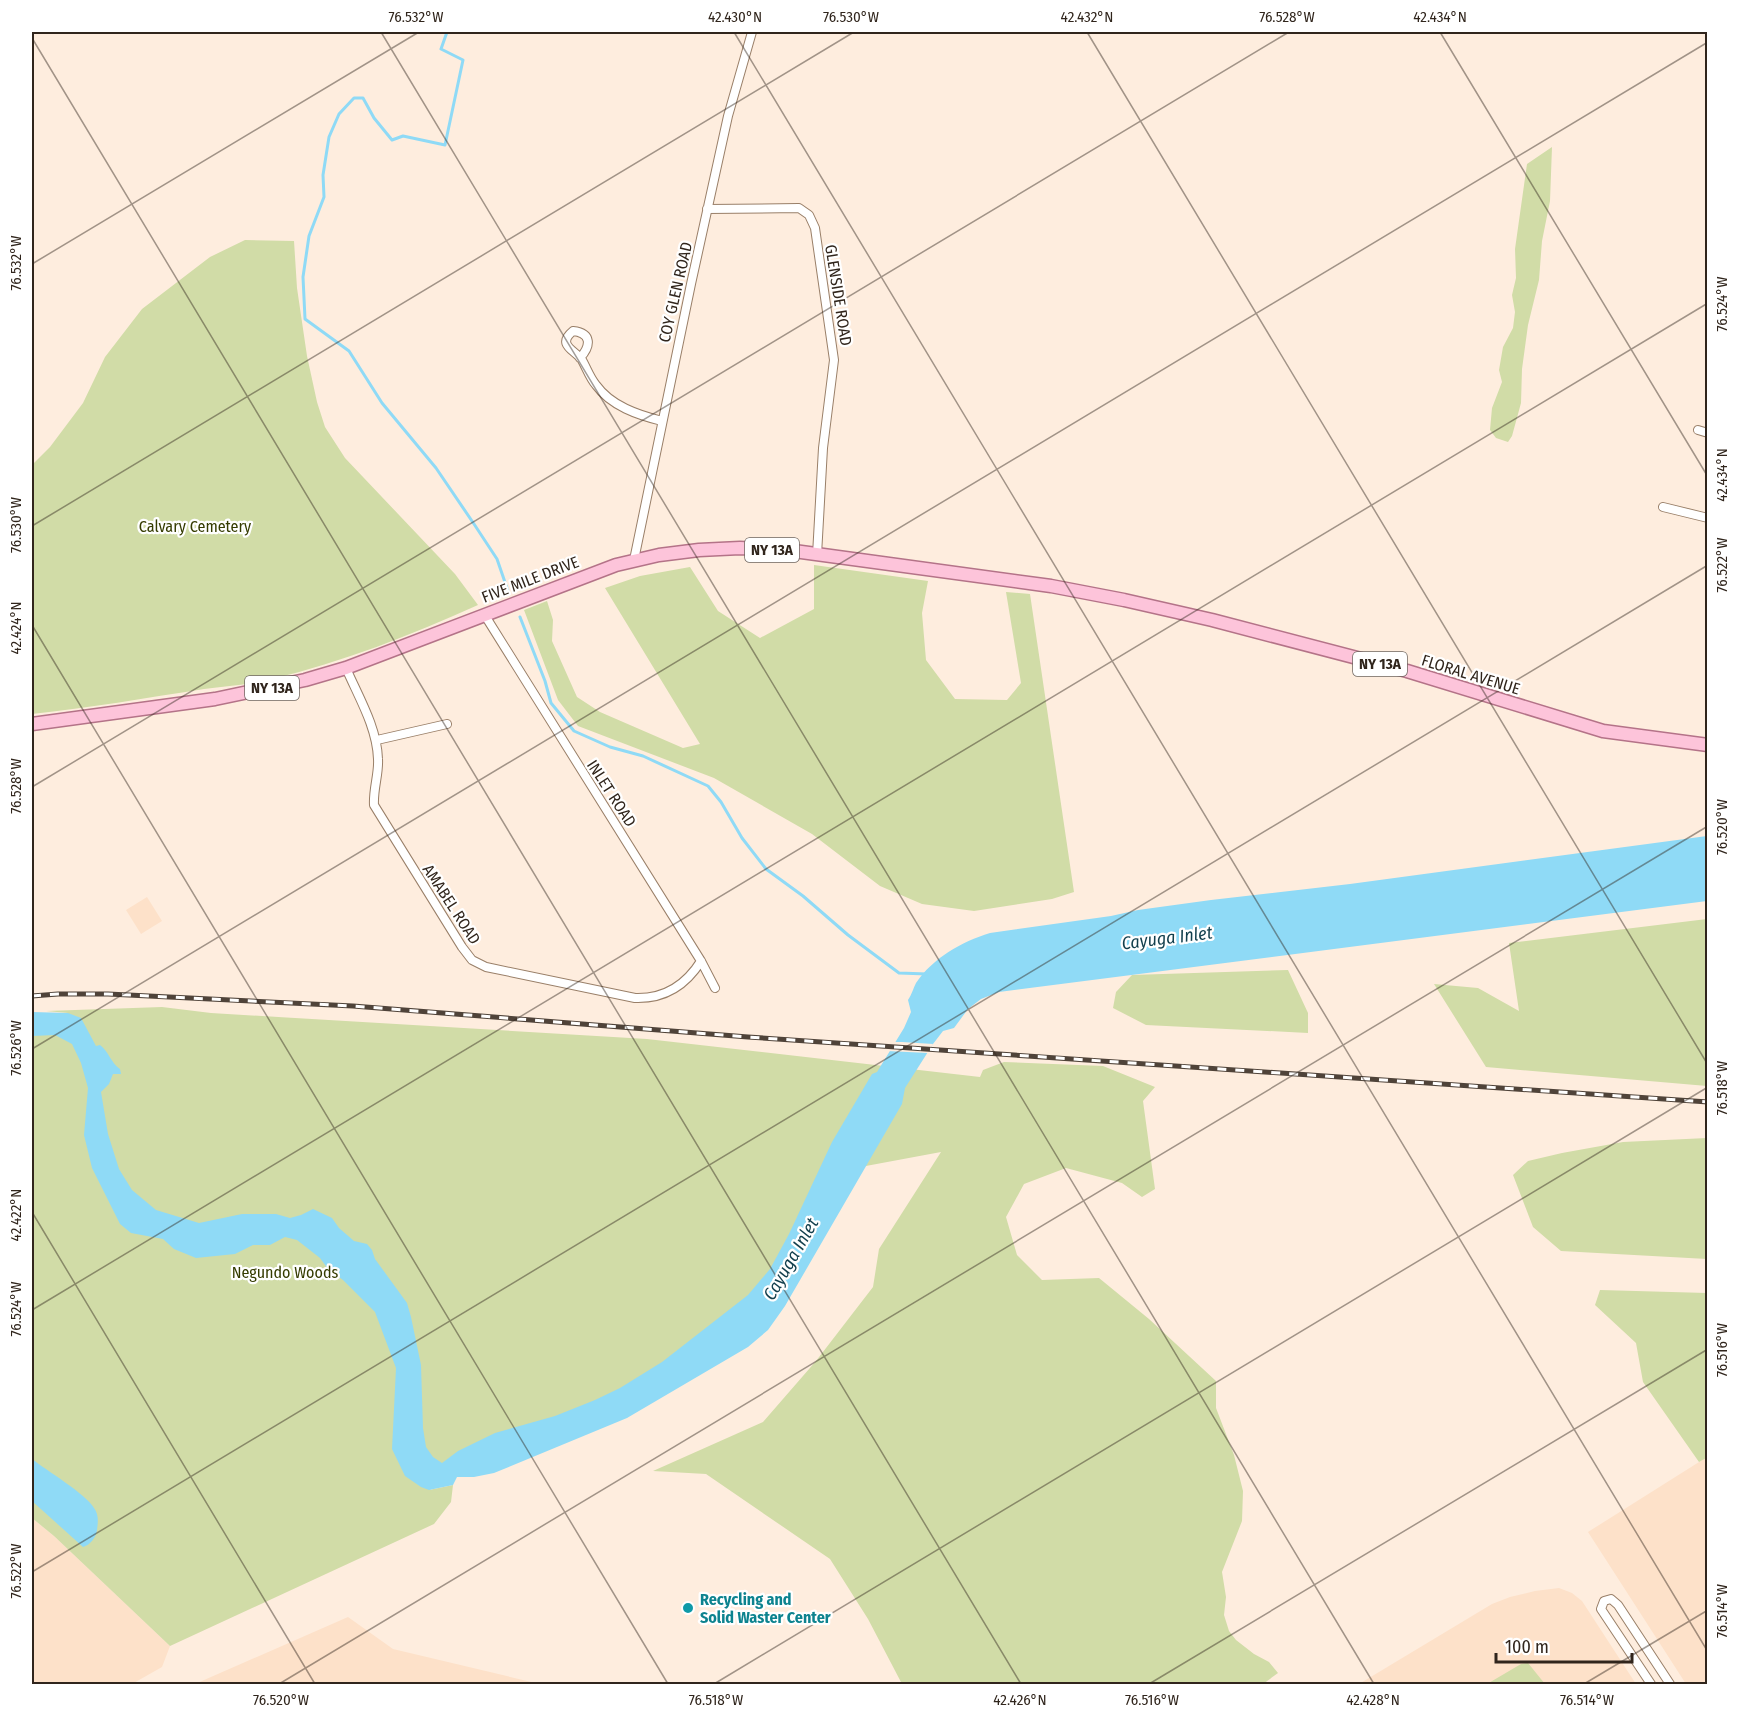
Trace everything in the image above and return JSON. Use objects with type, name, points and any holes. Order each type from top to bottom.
[{"type":"main road","name":"FIVE MILE DRIVE","points":[[32,724],[215,699],[282,686],[346,668],[575,579],[634,560],[699,550],[730,548],[794,551],[1051,586]]},
{"type":"main road","name":"FLORAL AVENUE","points":[[1051,586],[1212,620],[1374,662],[1431,677],[1603,731],[1707,745]]},
{"type":"street","name":"COY GLEN ROAD","points":[[634,560],[707,209],[728,116],[752,32]]},
{"type":"street","name":"GLENSIDE ROAD","points":[[707,209],[799,208],[808,215],[815,228],[834,360],[823,448],[817,555]]},
{"type":"street","points":[[580,358],[594,382],[608,398],[633,412],[662,421]]},
{"type":"street","points":[[1698,430],[1707,433]]},
{"type":"street","points":[[1663,507],[1707,518]]},
{"type":"street","name":"INLET ROAD","points":[[484,614],[701,961],[714,988]]},
{"type":"street","name":"AMABEL ROAD","points":[[346,668],[377,740],[379,762],[374,805],[472,960],[486,967],[635,998],[650,999],[665,994],[680,985],[692,975],[701,961]]},
{"type":"street","points":[[377,740],[447,724]]},
{"type":"street","points":[[1651,1684],[1601,1609],[1604,1601],[1611,1599],[1618,1605],[1670,1684]]},
{"type":"shaded area","points":[[147,897],[162,921],[141,934],[126,910]]},
{"type":"shaded area","points":[[1707,1457],[1707,1684],[1686,1684],[1588,1532]]},
{"type":"shaded area","points":[[32,1518],[170,1646],[162,1667],[132,1684],[32,1684]]},
{"type":"shaded area","points":[[1559,1588],[1572,1593],[1582,1601],[1636,1684],[1359,1684],[1492,1604],[1535,1591]]},
{"type":"shaded area","points":[[348,1617],[393,1649],[540,1684],[195,1684]]},
{"type":"green space","points":[[1552,147],[1550,201],[1542,241],[1539,280],[1528,325],[1522,369],[1521,403],[1512,436],[1508,442],[1496,438],[1490,430],[1492,408],[1502,382],[1499,370],[1503,347],[1513,328],[1515,312],[1512,295],[1516,278],[1515,249],[1527,164]]},
{"type":"green space","name":"Calvary Cemetery","points":[[245,240],[294,241],[297,288],[307,356],[325,427],[345,458],[455,574],[478,605],[376,647],[272,679],[32,714],[32,465],[50,447],[83,403],[105,357],[142,309],[210,257]]},
{"type":"green space","points":[[814,565],[928,581],[922,613],[926,660],[955,699],[1007,700],[1021,683],[1006,592],[1030,594],[1074,892],[1052,899],[974,911],[922,904],[880,886],[812,834],[714,778],[578,726],[558,700],[524,610],[547,601],[553,620],[552,641],[577,697],[600,712],[683,748],[700,744],[605,588],[640,576],[690,567],[718,611],[760,638],[814,609]]},
{"type":"green space","points":[[1707,919],[1707,1086],[1486,1067],[1434,984],[1478,988],[1519,1011],[1509,943]]},
{"type":"green space","points":[[1288,970],[1308,1013],[1308,1033],[1146,1025],[1113,1008],[1116,992],[1132,975]]},
{"type":"green space","name":"Negundo Woods","points":[[162,1007],[211,1013],[647,1039],[980,1077],[983,1070],[1004,1062],[1103,1066],[1155,1087],[1143,1101],[1155,1189],[1142,1197],[1122,1183],[1066,1168],[1024,1184],[1006,1217],[1017,1255],[1042,1280],[1099,1278],[1149,1319],[1216,1381],[1216,1408],[1234,1455],[1243,1491],[1242,1521],[1222,1572],[1226,1597],[1224,1615],[1229,1631],[1236,1640],[1269,1662],[1278,1673],[1263,1684],[902,1684],[868,1619],[830,1559],[706,1474],[653,1471],[763,1422],[816,1361],[873,1287],[879,1249],[941,1152],[839,1171],[761,1312],[541,1437],[429,1490],[453,1485],[451,1502],[434,1524],[170,1646],[32,1518],[32,1036],[37,1035],[68,1013],[46,1011]]},
{"type":"green space","points":[[1707,1138],[1707,1259],[1561,1251],[1533,1227],[1513,1175],[1528,1161],[1562,1153],[1623,1142]]},
{"type":"green space","points":[[1600,1290],[1707,1293],[1708,1457],[1699,1462],[1643,1382],[1636,1343],[1595,1305]]},
{"type":"green space","points":[[1528,1663],[1545,1684],[1487,1684],[1521,1664]]},
{"type":"water","name":"Cayuga Inlet","points":[[1707,836],[1707,901],[999,992],[981,999],[968,1009],[954,1028],[943,1031],[933,1044],[905,1088],[902,1104],[785,1306],[768,1330],[748,1347],[627,1418],[494,1473],[474,1477],[457,1477],[453,1485],[429,1490],[405,1476],[392,1449],[396,1368],[375,1312],[343,1280],[328,1269],[320,1258],[297,1240],[285,1237],[270,1245],[253,1245],[235,1254],[196,1258],[174,1249],[163,1239],[131,1233],[120,1224],[92,1168],[84,1135],[88,1088],[81,1063],[72,1044],[55,1035],[32,1036],[32,1012],[68,1013],[81,1018],[96,1046],[100,1045],[120,1069],[121,1074],[113,1074],[109,1084],[101,1092],[108,1134],[119,1169],[132,1190],[156,1210],[199,1223],[242,1214],[276,1214],[290,1218],[313,1209],[332,1218],[339,1228],[354,1241],[367,1244],[407,1303],[421,1365],[423,1428],[426,1447],[433,1457],[442,1463],[458,1451],[495,1433],[555,1416],[620,1388],[662,1362],[748,1295],[770,1269],[832,1142],[872,1074],[877,1072],[904,1028],[911,1012],[908,1000],[916,983],[931,966],[958,946],[990,933],[1138,910]]},
{"type":"water","points":[[32,1459],[74,1489],[94,1508],[98,1521],[97,1530],[88,1545],[83,1547],[32,1501]]},
{"type":"pier","points":[[892,1042],[933,1044],[928,1053],[887,1051]]},
{"type":"waterway","points":[[447,32],[441,49],[463,60],[445,145],[403,136],[392,140],[374,118],[363,98],[354,98],[339,114],[329,137],[323,175],[324,197],[309,236],[303,277],[305,319],[349,351],[382,403],[436,468],[474,524],[497,559],[508,591]]},
{"type":"waterway","points":[[520,617],[545,681],[551,703],[574,731],[610,747],[643,756],[708,786],[721,802],[742,838],[766,869],[899,973],[927,974]]},
{"type":"railway","points":[[32,996],[108,994],[353,1006],[748,1037],[1708,1102]]},
{"type":"place","name":"Recycling and Solid Waster Center","points":[[688,1608]]}]
